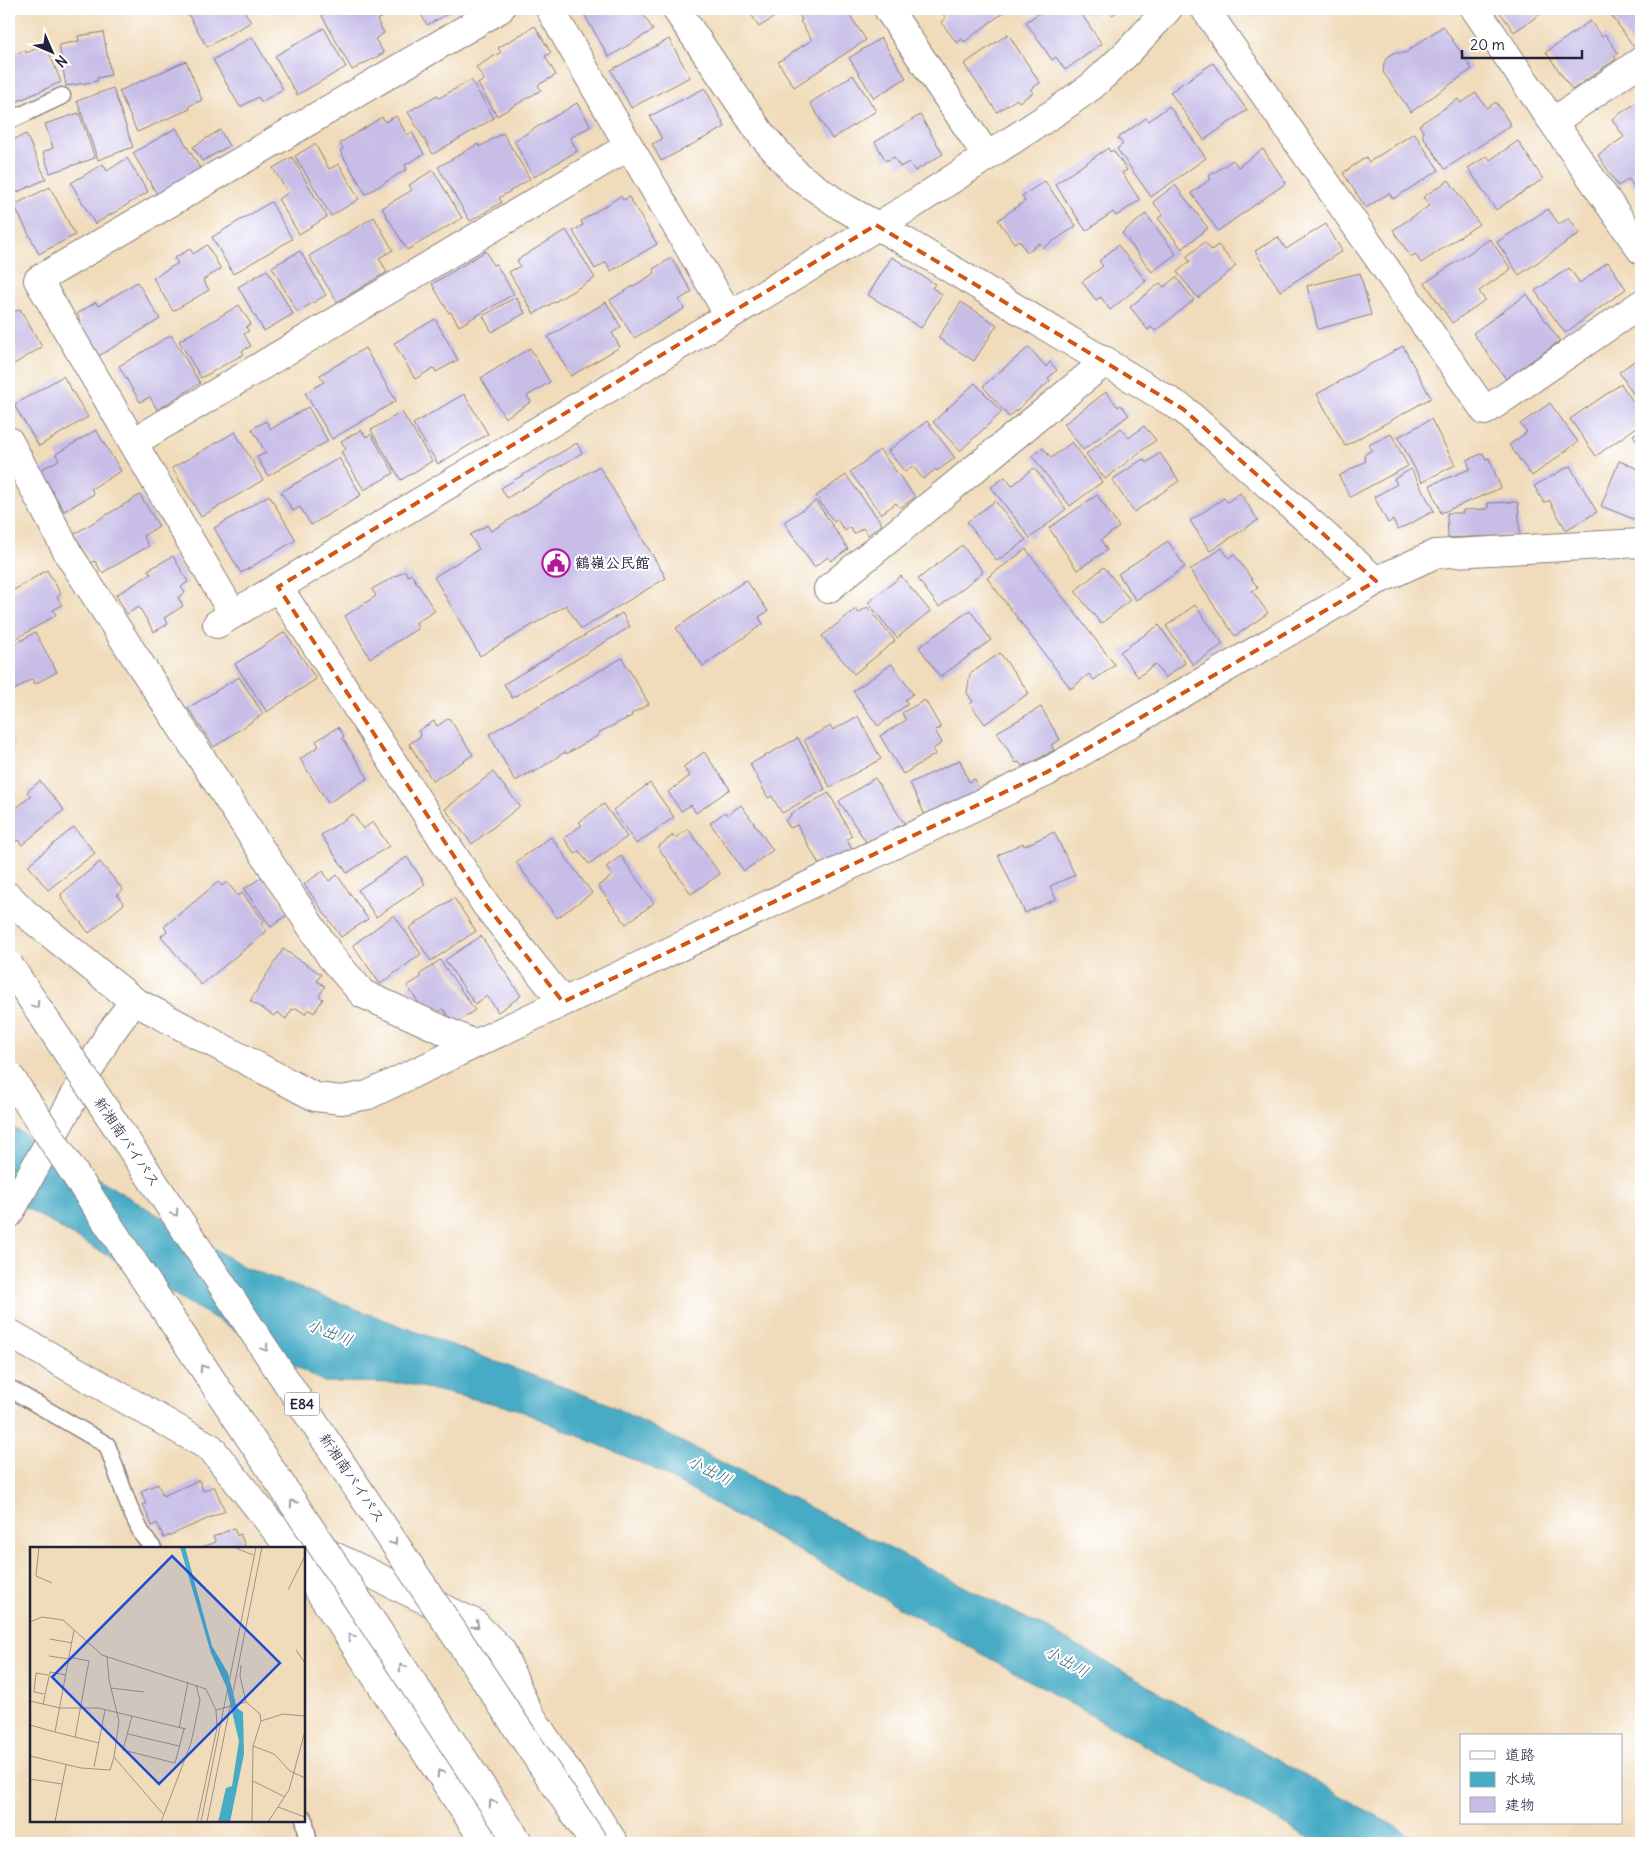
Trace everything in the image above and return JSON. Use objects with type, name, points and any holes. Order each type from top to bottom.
[{"type":"main road","points":[[500,9],[38,280],[134,442],[225,619],[906,208],[1058,111],[1092,86],[1126,54],[1168,9]]},
{"type":"main road","points":[[550,9],[628,146],[729,315]]},
{"type":"main road","points":[[676,9],[761,134],[797,174],[841,206],[1106,361],[1183,409],[1376,581]]},
{"type":"main road","points":[[888,9],[987,156]]},
{"type":"main road","points":[[1205,9],[1485,411],[1641,304]]},
{"type":"main road","points":[[1475,9],[1641,250]]},
{"type":"main road","points":[[1553,122],[1641,61]]},
{"type":"main road","points":[[134,442],[628,146]]},
{"type":"main road","points":[[828,589],[1106,361]]},
{"type":"main road","points":[[9,442],[69,555],[331,957],[363,994],[474,1044]]},
{"type":"main road","points":[[9,897],[26,914],[134,1001],[315,1098],[342,1100],[368,1095],[1048,772],[1376,581],[1435,554],[1641,543]]},
{"type":"main road","points":[[278,587],[486,905],[563,1002]]},
{"type":"main road","name":"新湘南バイパス","points":[[9,965],[594,1843]]},
{"type":"main road","points":[[9,1214],[108,1036],[134,1001]]},
{"type":"main road","points":[[9,1075],[519,1843]]},
{"type":"main road","points":[[9,1333],[211,1448],[282,1538],[303,1547]]},
{"type":"main road","points":[[305,1548],[474,1622],[501,1650],[527,1710],[614,1843]]},
{"type":"main road","points":[[305,1570],[486,1843]]},
{"type":"lane","points":[[9,121],[62,96]]},
{"type":"lane","points":[[9,1388],[107,1445],[130,1509],[143,1536],[152,1547]]},
{"type":"lane","points":[[305,1822],[309,1843]]},
{"type":"highlighted area","points":[[876,225],[1183,409],[1376,581],[1047,772],[563,1002],[486,905],[278,587]]},
{"type":"water","name":"小出川","points":[[9,1125],[244,1267],[606,1403],[1055,1633],[1424,1843],[1318,1843],[650,1467],[514,1408],[403,1383],[324,1382],[9,1198]]},
{"type":"building","points":[[185,9],[243,9],[251,22],[207,47]]},
{"type":"building","points":[[327,9],[387,9],[389,13],[377,20],[384,33],[375,39],[384,53],[352,70],[320,12]]},
{"type":"building","points":[[418,9],[457,9],[427,25]]},
{"type":"building","points":[[581,9],[640,9],[653,30],[609,57]]},
{"type":"building","points":[[748,9],[787,9],[759,27]]},
{"type":"building","points":[[806,9],[846,9],[866,40],[794,87],[778,62],[812,40],[800,21],[802,20],[799,14]]},
{"type":"building","points":[[939,9],[1008,9],[964,42],[962,39],[957,43],[941,22],[946,18]]},
{"type":"building","points":[[1046,9],[1078,9],[1102,44],[1065,70],[1056,57],[1052,60],[1026,22]]},
{"type":"building","points":[[1086,9],[1101,9],[1091,16]]},
{"type":"building","points":[[1108,9],[1121,9],[1112,15]]},
{"type":"building","points":[[1498,9],[1548,9],[1514,32]]},
{"type":"building","points":[[1607,9],[1641,9],[1641,42],[1634,47]]},
{"type":"building","points":[[1590,21],[1602,37],[1605,34],[1618,53],[1614,56],[1616,59],[1572,90],[1546,52]]},
{"type":"building","points":[[535,26],[551,53],[545,56],[556,75],[538,85],[541,90],[497,116],[478,84],[484,80],[476,67],[501,52],[498,48]]},
{"type":"building","points":[[1443,26],[1472,69],[1411,112],[1383,72],[1384,63],[1387,57],[1393,53],[1405,53]]},
{"type":"building","points":[[324,28],[346,67],[297,95],[275,56]]},
{"type":"building","points":[[103,32],[111,75],[97,78],[98,81],[66,86],[59,45],[79,41],[78,36]]},
{"type":"building","points":[[1008,34],[1040,83],[1031,89],[1033,93],[1019,102],[1017,99],[997,112],[964,64]]},
{"type":"building","points":[[252,37],[283,89],[261,102],[258,97],[240,107],[213,60]]},
{"type":"building","points":[[881,38],[906,78],[874,98],[849,58]]},
{"type":"building","points":[[669,39],[690,77],[631,108],[611,70]]},
{"type":"building","points":[[46,45],[61,82],[9,105],[9,57],[25,50],[26,53]]},
{"type":"building","points":[[186,61],[202,100],[189,106],[190,109],[137,132],[119,91]]},
{"type":"building","points":[[1213,63],[1247,110],[1204,140],[1170,92]]},
{"type":"building","points":[[853,75],[876,111],[832,139],[810,103]]},
{"type":"building","points":[[471,80],[494,118],[433,154],[408,112],[437,95],[439,98]]},
{"type":"building","points":[[113,88],[133,147],[98,160],[77,101]]},
{"type":"building","points":[[705,88],[725,127],[661,161],[652,144],[662,139],[650,116]]},
{"type":"building","points":[[1476,93],[1487,108],[1496,102],[1511,125],[1445,169],[1422,135],[1424,133],[1419,125],[1458,99],[1461,103]]},
{"type":"building","points":[[1639,101],[1641,104],[1641,182],[1634,187],[1629,179],[1618,186],[1598,155],[1624,137],[1612,119]]},
{"type":"building","points":[[577,103],[591,126],[570,138],[577,151],[534,177],[514,141]]},
{"type":"building","points":[[1169,106],[1206,158],[1151,197],[1117,149],[1123,144],[1118,138],[1146,118],[1149,121]]},
{"type":"building","points":[[79,113],[95,158],[50,173],[43,152],[53,148],[45,124]]},
{"type":"building","points":[[920,115],[943,154],[915,171],[909,162],[900,167],[894,157],[886,161],[875,142]]},
{"type":"building","points":[[396,116],[407,135],[412,132],[424,154],[405,165],[407,169],[366,194],[340,151],[343,149],[340,143],[382,117],[385,122]]},
{"type":"building","points":[[176,128],[201,170],[158,196],[133,153]]},
{"type":"building","points":[[220,130],[229,146],[202,161],[193,147]]},
{"type":"building","points":[[503,133],[530,179],[499,198],[502,202],[470,221],[438,167],[478,144],[479,147]]},
{"type":"building","points":[[1414,133],[1439,170],[1393,199],[1389,193],[1366,208],[1343,173],[1366,157],[1369,162]]},
{"type":"building","points":[[26,134],[46,179],[9,196],[9,142]]},
{"type":"building","points":[[1518,141],[1543,179],[1496,210],[1468,168],[1487,156],[1490,160]]},
{"type":"building","points":[[315,144],[329,169],[339,164],[359,199],[331,216],[295,156]]},
{"type":"building","points":[[1108,148],[1110,152],[1113,150],[1127,170],[1122,173],[1140,200],[1116,216],[1113,212],[1086,231],[1055,184]]},
{"type":"building","points":[[1263,149],[1286,183],[1218,231],[1191,193],[1211,179],[1209,176],[1233,160],[1238,167]]},
{"type":"building","points":[[292,157],[327,217],[299,234],[278,199],[288,193],[273,168]]},
{"type":"building","points":[[127,158],[148,192],[95,224],[71,183],[103,164],[107,171]]},
{"type":"building","points":[[433,170],[462,218],[407,250],[382,208],[412,190],[409,185]]},
{"type":"building","points":[[1449,180],[1479,224],[1421,263],[1415,254],[1411,257],[1393,230],[1429,206],[1423,197]]},
{"type":"building","points":[[1045,181],[1076,226],[1043,248],[1040,243],[1027,252],[1019,240],[1014,243],[998,220],[1025,201],[1022,196]]},
{"type":"building","points":[[1175,185],[1208,228],[1182,249],[1158,218],[1163,215],[1153,202]]},
{"type":"building","points":[[50,187],[75,235],[39,254],[14,205]]},
{"type":"building","points":[[621,196],[623,200],[629,197],[657,244],[611,271],[606,262],[595,269],[573,231],[583,225],[581,221]]},
{"type":"building","points":[[271,202],[292,239],[233,274],[212,237]]},
{"type":"building","points":[[1548,209],[1559,224],[1569,218],[1580,233],[1519,275],[1497,242]]},
{"type":"building","points":[[1146,214],[1176,254],[1152,272],[1122,233]]},
{"type":"building","points":[[374,217],[393,250],[379,258],[387,272],[337,302],[309,256]]},
{"type":"building","points":[[1326,224],[1342,251],[1280,291],[1255,251],[1278,237],[1286,249]]},
{"type":"building","points":[[566,230],[595,278],[534,314],[509,272],[520,266],[517,260]]},
{"type":"building","points":[[1490,239],[1511,269],[1479,291],[1485,300],[1452,323],[1425,283]]},
{"type":"building","points":[[1205,242],[1211,250],[1218,245],[1236,266],[1198,298],[1177,272],[1190,261],[1186,257]]},
{"type":"building","points":[[207,245],[221,269],[203,280],[209,290],[173,311],[153,278],[178,263],[174,258],[190,249],[193,254]]},
{"type":"building","points":[[1118,245],[1146,281],[1110,310],[1101,297],[1096,300],[1082,282],[1103,266],[1099,261]]},
{"type":"building","points":[[300,251],[326,295],[297,312],[272,267]]},
{"type":"building","points":[[486,251],[493,265],[496,264],[514,294],[459,326],[432,284]]},
{"type":"building","points":[[892,257],[935,284],[932,288],[942,294],[921,328],[868,295]]},
{"type":"building","points":[[671,258],[692,292],[679,300],[684,309],[634,338],[610,300],[655,273],[653,269]]},
{"type":"building","points":[[1608,262],[1626,289],[1565,333],[1535,291],[1569,268],[1580,283]]},
{"type":"building","points":[[267,270],[293,314],[264,331],[238,287]]},
{"type":"building","points":[[1360,273],[1371,315],[1318,329],[1307,286]]},
{"type":"building","points":[[1176,277],[1194,300],[1155,331],[1151,327],[1148,330],[1130,307],[1160,283],[1164,287]]},
{"type":"building","points":[[137,282],[160,319],[99,356],[79,323],[81,322],[77,314],[96,302],[98,306]]},
{"type":"building","points":[[1527,294],[1560,341],[1506,379],[1473,333]]},
{"type":"building","points":[[516,297],[525,313],[492,332],[483,316]]},
{"type":"building","points":[[606,302],[621,327],[612,333],[620,347],[571,376],[548,337]]},
{"type":"building","points":[[961,302],[997,325],[974,361],[938,338]]},
{"type":"building","points":[[239,305],[251,324],[246,327],[249,331],[244,334],[251,346],[242,351],[244,354],[201,378],[179,341]]},
{"type":"building","points":[[20,309],[42,347],[9,367],[9,315]]},
{"type":"building","points":[[435,319],[458,360],[436,372],[434,368],[415,379],[394,343]]},
{"type":"building","points":[[171,335],[200,383],[157,410],[150,397],[140,402],[119,366]]},
{"type":"building","points":[[1403,346],[1431,398],[1345,446],[1317,394]]},
{"type":"building","points":[[1029,347],[1046,367],[1050,362],[1057,370],[1048,378],[1050,381],[1009,417],[983,386]]},
{"type":"building","points":[[365,348],[396,401],[332,439],[305,393],[324,382],[320,375]]},
{"type":"building","points":[[530,348],[550,382],[527,396],[531,402],[505,418],[481,378]]},
{"type":"building","points":[[1641,353],[1641,406],[1619,372],[1637,359],[1635,357]]},
{"type":"building","points":[[63,376],[88,417],[39,446],[14,405]]},
{"type":"building","points":[[975,383],[1002,412],[960,451],[933,422]]},
{"type":"building","points":[[1621,384],[1641,413],[1641,424],[1596,456],[1570,419]]},
{"type":"building","points":[[1106,392],[1118,407],[1121,405],[1129,415],[1083,450],[1064,424]]},
{"type":"building","points":[[464,394],[488,434],[438,464],[413,424]]},
{"type":"building","points":[[1550,403],[1578,442],[1532,476],[1509,445],[1527,432],[1520,424]]},
{"type":"building","points":[[308,407],[328,441],[268,476],[257,457],[266,453],[252,429],[266,421],[271,429]]},
{"type":"building","points":[[402,412],[432,461],[401,480],[371,430]]},
{"type":"building","points":[[1431,419],[1455,465],[1422,482],[1398,437]]},
{"type":"building","points":[[927,421],[955,458],[923,479],[913,466],[905,472],[888,451]]},
{"type":"building","points":[[1144,426],[1156,440],[1105,479],[1086,454],[1121,428],[1129,438]]},
{"type":"building","points":[[96,430],[121,471],[91,489],[94,494],[64,511],[40,470],[59,460],[56,454]]},
{"type":"building","points":[[361,430],[366,437],[371,434],[394,473],[364,490],[341,452],[346,449],[341,441]]},
{"type":"building","points":[[1641,430],[1641,447],[1633,435]]},
{"type":"building","points":[[235,432],[263,480],[201,517],[172,468]]},
{"type":"building","points":[[1391,434],[1408,466],[1350,497],[1339,476],[1366,461],[1364,455],[1372,450],[1369,445]]},
{"type":"building","points":[[1072,442],[1102,482],[1070,506],[1032,456],[1043,448],[1051,458]]},
{"type":"building","points":[[577,443],[582,453],[507,498],[501,488]]},
{"type":"building","points":[[880,450],[915,497],[900,508],[896,503],[881,514],[850,472]]},
{"type":"building","points":[[1160,453],[1179,481],[1134,512],[1112,480],[1143,459],[1146,463]]},
{"type":"building","points":[[1483,453],[1486,459],[1489,458],[1501,488],[1441,513],[1430,485],[1470,469],[1467,460]]},
{"type":"building","points":[[339,458],[361,495],[311,525],[300,507],[293,511],[281,492]]},
{"type":"building","points":[[1619,461],[1641,470],[1641,522],[1601,506]]},
{"type":"building","name":"鶴嶺公民館","points":[[599,466],[666,578],[581,629],[566,605],[480,656],[434,577],[479,549],[470,535],[487,525],[491,531]]},
{"type":"building","points":[[1570,466],[1597,512],[1566,530],[1549,500],[1544,503],[1534,486]]},
{"type":"building","points":[[1034,468],[1066,509],[1030,538],[991,487],[1005,477],[1012,486]]},
{"type":"building","points":[[1411,469],[1434,511],[1398,530],[1393,520],[1388,523],[1374,497],[1397,484],[1394,479]]},
{"type":"building","points":[[846,475],[882,524],[868,535],[863,528],[854,534],[850,527],[845,531],[837,520],[834,522],[816,496]]},
{"type":"building","points":[[1240,493],[1258,520],[1210,551],[1190,521],[1224,498],[1227,502]]},
{"type":"building","points":[[140,495],[159,526],[143,536],[149,546],[102,573],[95,561],[91,563],[74,534]]},
{"type":"building","points":[[269,495],[296,540],[241,573],[214,528]]},
{"type":"building","points":[[1097,495],[1119,527],[1101,540],[1107,550],[1077,570],[1049,528]]},
{"type":"building","points":[[816,501],[848,549],[831,561],[828,557],[814,567],[784,522]]},
{"type":"building","points":[[995,501],[1026,540],[997,561],[967,522]]},
{"type":"building","points":[[1518,502],[1520,535],[1448,538],[1447,513],[1463,513],[1463,510],[1488,509],[1488,503]]},
{"type":"building","points":[[1168,541],[1185,567],[1136,600],[1118,574]]},
{"type":"building","points":[[962,545],[983,572],[939,607],[918,579]]},
{"type":"building","points":[[1222,548],[1229,558],[1234,554],[1258,588],[1252,591],[1268,613],[1235,636],[1190,570]]},
{"type":"building","points":[[1026,549],[1115,665],[1094,680],[1089,674],[1071,689],[987,578]]},
{"type":"building","points":[[173,556],[188,582],[181,587],[185,593],[178,597],[183,606],[164,618],[168,624],[154,632],[139,607],[127,614],[116,595],[151,574],[148,570]]},
{"type":"building","points":[[1104,567],[1130,600],[1101,624],[1075,591]]},
{"type":"building","points":[[47,570],[61,594],[57,597],[62,605],[53,610],[56,615],[9,643],[9,593]]},
{"type":"building","points":[[405,571],[408,576],[411,574],[435,611],[415,623],[419,628],[370,658],[345,616],[376,596],[372,589]]},
{"type":"building","points":[[901,576],[930,611],[897,638],[868,603]]},
{"type":"building","points":[[746,580],[768,611],[759,617],[763,624],[703,666],[676,628]]},
{"type":"building","points":[[1195,605],[1223,644],[1193,665],[1166,626]]},
{"type":"building","points":[[867,607],[895,641],[854,674],[822,636],[856,609],[859,613]]},
{"type":"building","points":[[970,610],[991,640],[940,677],[919,647]]},
{"type":"building","points":[[622,613],[630,627],[512,698],[504,684]]},
{"type":"building","points":[[1159,625],[1185,663],[1165,678],[1155,664],[1138,677],[1120,652]]},
{"type":"building","points":[[35,632],[57,672],[35,684],[32,679],[9,693],[9,648]]},
{"type":"building","points":[[285,632],[316,679],[267,712],[235,664]]},
{"type":"building","points":[[1000,653],[1029,693],[985,724],[970,704],[973,702],[967,693],[970,674]]},
{"type":"building","points":[[622,658],[649,704],[631,714],[632,716],[598,733],[599,735],[566,754],[565,752],[533,773],[533,771],[515,781],[489,734]]},
{"type":"building","points":[[892,664],[913,694],[905,700],[908,704],[878,726],[853,691]]},
{"type":"building","points":[[239,677],[263,714],[214,747],[188,708]]},
{"type":"building","points":[[925,700],[941,728],[935,730],[942,743],[933,749],[936,754],[903,774],[880,736],[906,720],[902,713]]},
{"type":"building","points":[[1041,707],[1060,740],[1051,745],[1054,750],[1028,765],[1022,766],[1019,762],[1016,763],[997,732]]},
{"type":"building","points":[[858,716],[881,759],[830,787],[804,740],[831,726],[833,730]]},
{"type":"building","points":[[449,718],[473,755],[433,781],[409,744],[421,736],[418,731],[434,721],[437,726]]},
{"type":"building","points":[[338,727],[344,736],[342,738],[368,778],[328,803],[300,759],[319,746],[316,741]]},
{"type":"building","points":[[9,734],[15,745],[9,749]]},
{"type":"building","points":[[798,738],[825,789],[782,813],[772,796],[768,798],[750,764]]},
{"type":"building","points":[[704,752],[730,789],[696,813],[691,805],[681,811],[668,792],[690,776],[683,767]]},
{"type":"building","points":[[960,760],[969,782],[975,779],[981,792],[926,817],[910,783]]},
{"type":"building","points":[[493,772],[520,806],[472,844],[445,809]]},
{"type":"building","points":[[875,778],[906,826],[868,845],[839,801]]},
{"type":"building","points":[[40,781],[64,810],[22,845],[18,840],[14,843],[9,836],[9,814],[31,796],[27,792]]},
{"type":"building","points":[[650,783],[674,817],[636,844],[613,810]]},
{"type":"building","points":[[829,793],[852,836],[847,839],[852,850],[821,868],[797,825],[790,828],[785,820],[791,816],[790,814]]},
{"type":"building","points":[[604,804],[627,837],[589,864],[579,851],[575,854],[564,838],[582,825],[579,822]]},
{"type":"building","points":[[741,805],[773,850],[744,871],[710,823],[725,812],[727,815]]},
{"type":"building","points":[[353,814],[363,829],[373,822],[389,846],[347,873],[321,835]]},
{"type":"building","points":[[74,827],[95,853],[48,890],[28,865]]},
{"type":"building","points":[[688,829],[720,874],[691,894],[658,847],[673,835],[675,838]]},
{"type":"building","points":[[1054,832],[1075,875],[1050,886],[1056,899],[1025,913],[998,855],[1023,843],[1024,846]]},
{"type":"building","points":[[551,837],[592,893],[557,918],[516,862]]},
{"type":"building","points":[[621,856],[654,903],[626,924],[598,886],[612,876],[606,867]]},
{"type":"building","points":[[407,857],[425,884],[376,917],[358,890]]},
{"type":"building","points":[[100,862],[123,890],[117,895],[124,904],[89,933],[61,898],[61,894]]},
{"type":"building","points":[[323,871],[329,881],[337,875],[368,919],[341,937],[304,884]]},
{"type":"building","points":[[262,877],[288,914],[271,927],[244,889]]},
{"type":"building","points":[[218,882],[222,886],[227,882],[238,896],[242,893],[264,921],[261,924],[267,931],[201,985],[161,936],[167,931],[164,927]]},
{"type":"building","points":[[454,898],[476,931],[431,961],[409,928]]},
{"type":"building","points":[[394,915],[421,954],[380,984],[353,945]]},
{"type":"building","points":[[481,936],[521,996],[498,1012],[487,996],[475,1004],[445,960]]},
{"type":"building","points":[[283,949],[321,974],[317,981],[325,986],[319,996],[323,999],[314,1013],[308,1009],[305,1014],[296,1008],[292,1009],[286,1019],[277,1012],[274,1016],[250,1001]]},
{"type":"building","points":[[440,960],[475,1010],[454,1024],[443,1009],[434,1015],[426,1013],[407,986],[421,977],[419,975]]},
{"type":"building","points":[[199,1480],[203,1491],[214,1486],[225,1511],[164,1538],[157,1523],[152,1526],[143,1504],[146,1504],[141,1491],[158,1484],[163,1496]]},
{"type":"building","points":[[234,1528],[237,1536],[240,1534],[246,1547],[203,1547],[216,1542],[213,1537]]},
{"type":"place","name":"鶴嶺公民館","points":[[556,563]]}]
